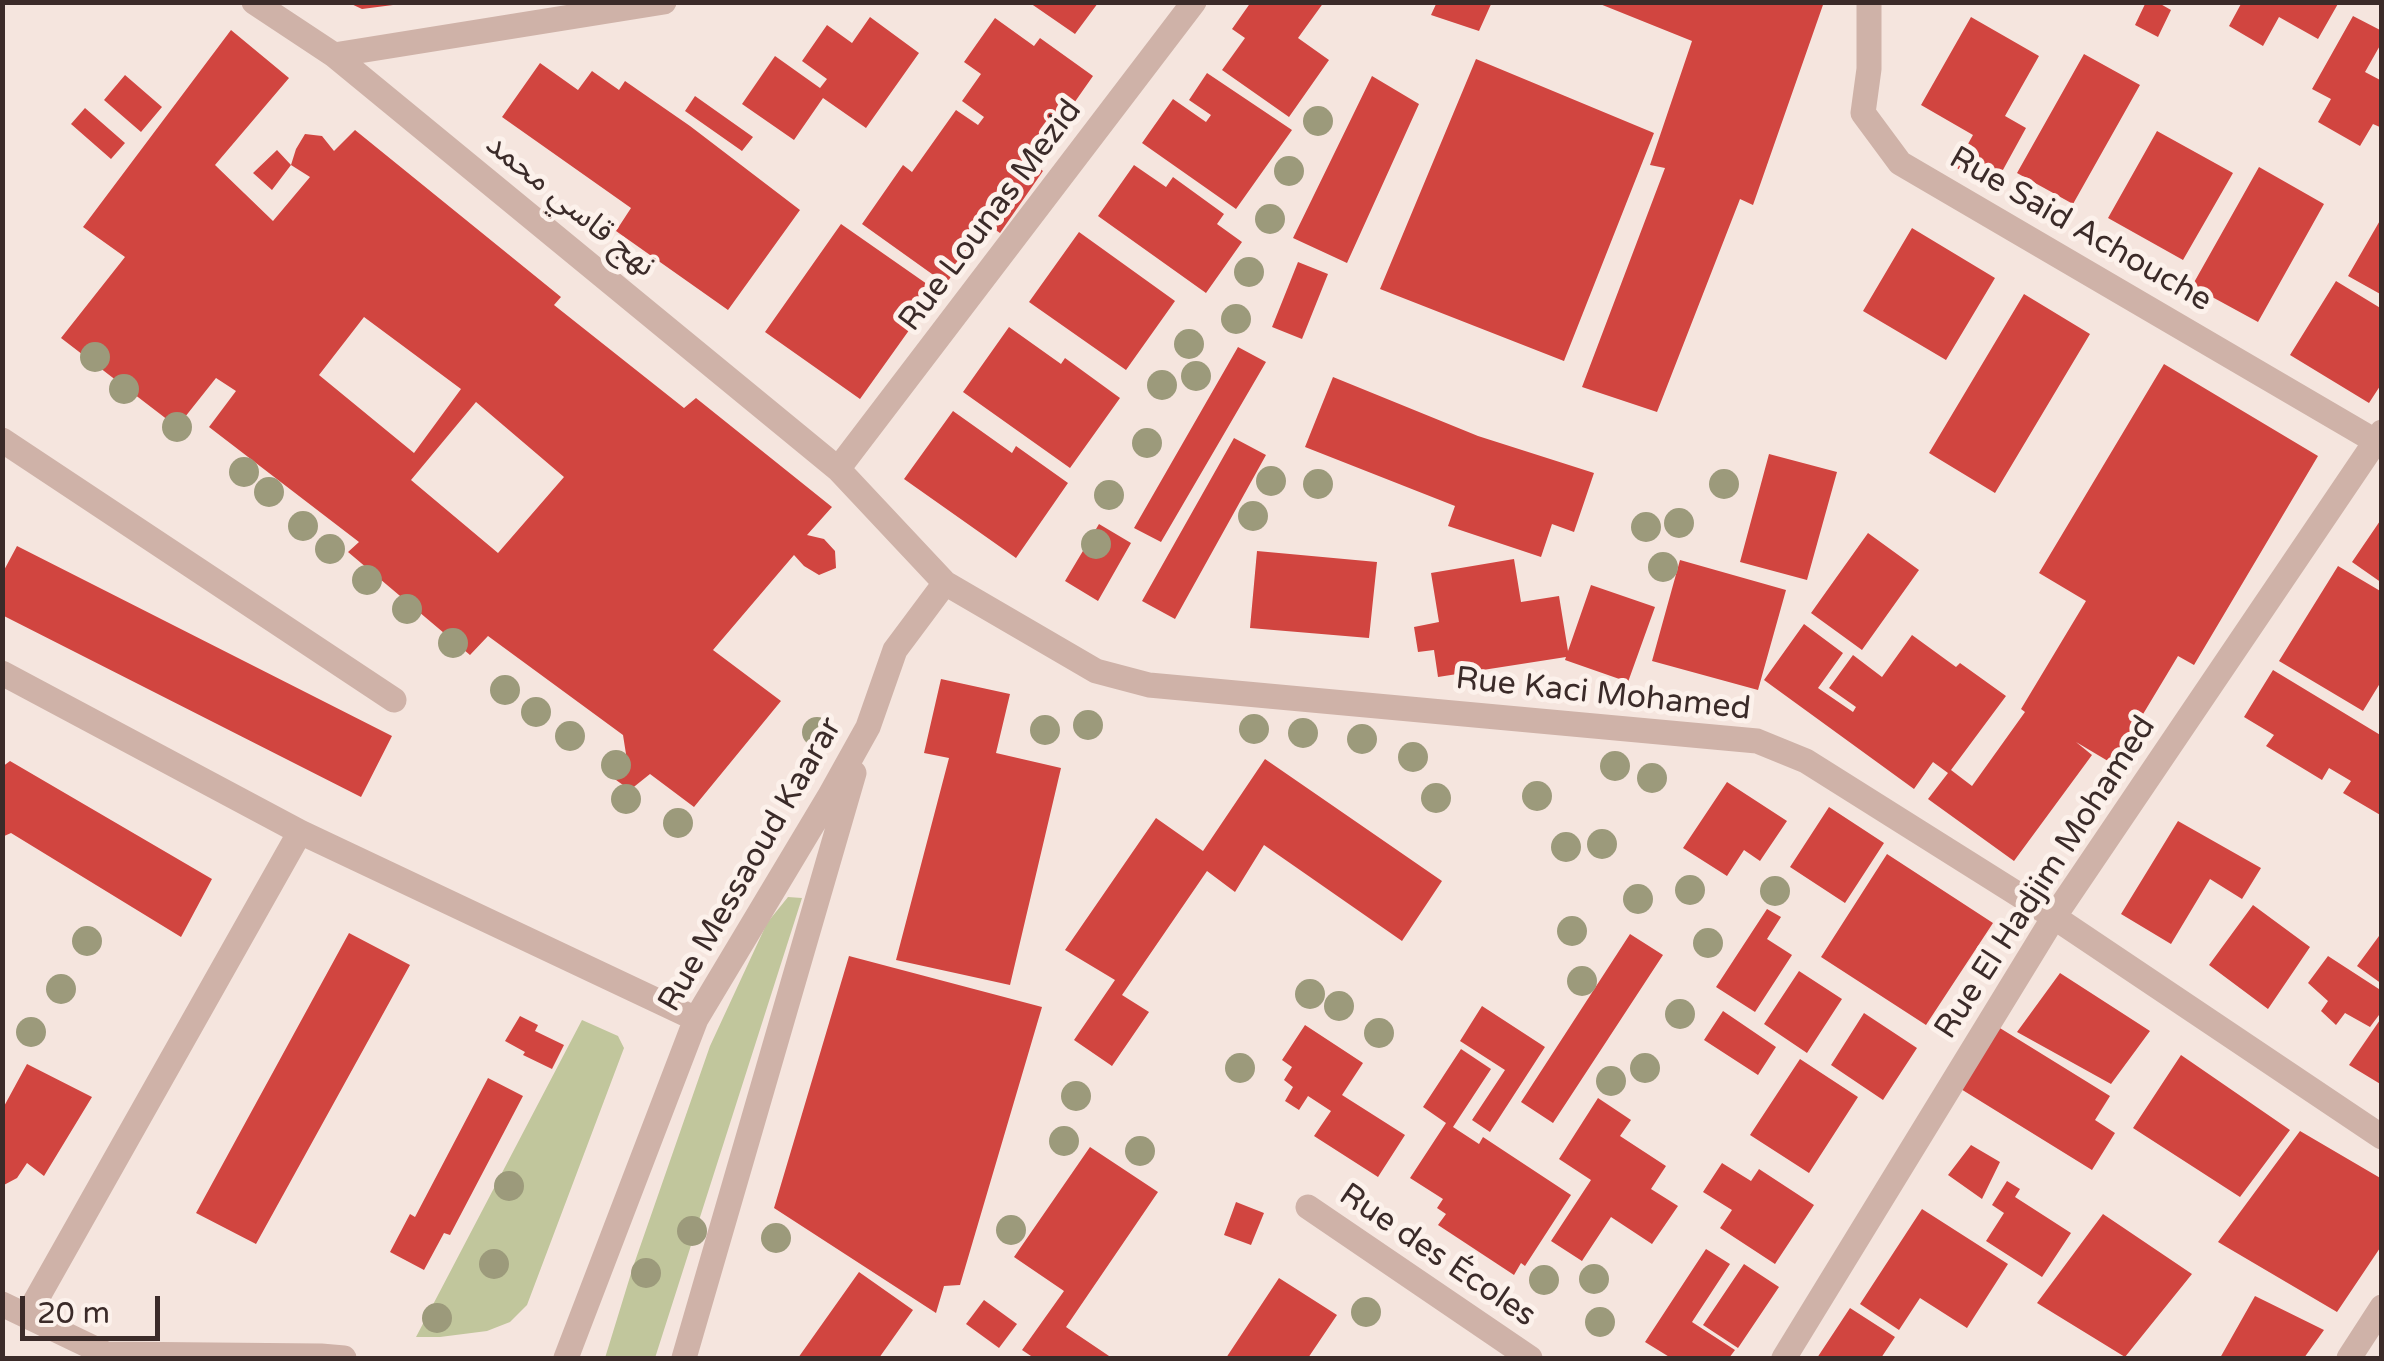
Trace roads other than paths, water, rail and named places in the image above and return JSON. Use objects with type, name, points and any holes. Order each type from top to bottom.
[{"type":"street","name":"نهج قاسي محمد","points":[[254,2],[334,55],[838,469]]},
{"type":"street","points":[[334,55],[664,2]]},
{"type":"street","name":"Rue Lounas Mezid","points":[[838,469],[1194,2]]},
{"type":"street","name":"Rue Said Achouche","points":[[1868,2],[1863,113],[1900,163],[2379,439]]},
{"type":"street","name":"Rue El Hadjim Mohamed","points":[[1784,1358],[2054,917],[2379,439]]},
{"type":"street","points":[[2,440],[394,700]]},
{"type":"street","name":"Rue Kaci Mohamed","points":[[838,469],[945,582],[1096,671],[1149,685],[1757,740],[1806,761],[2054,917],[2382,1136]]},
{"type":"street","name":"Rue Messaoud Kaarar","points":[[566,1358],[696,1018],[868,726],[895,650],[945,582]]},
{"type":"street","points":[[2,673],[300,832],[696,1018]]},
{"type":"street","points":[[684,1358],[868,726]]},
{"type":"street","points":[[27,1316],[300,832]]},
{"type":"street","name":"Rue des Écoles","points":[[1308,1208],[1530,1358]]},
{"type":"street","points":[[2,1304],[106,1354],[344,1358]]},
{"type":"street","points":[[2349,1358],[2382,1307]]}]
